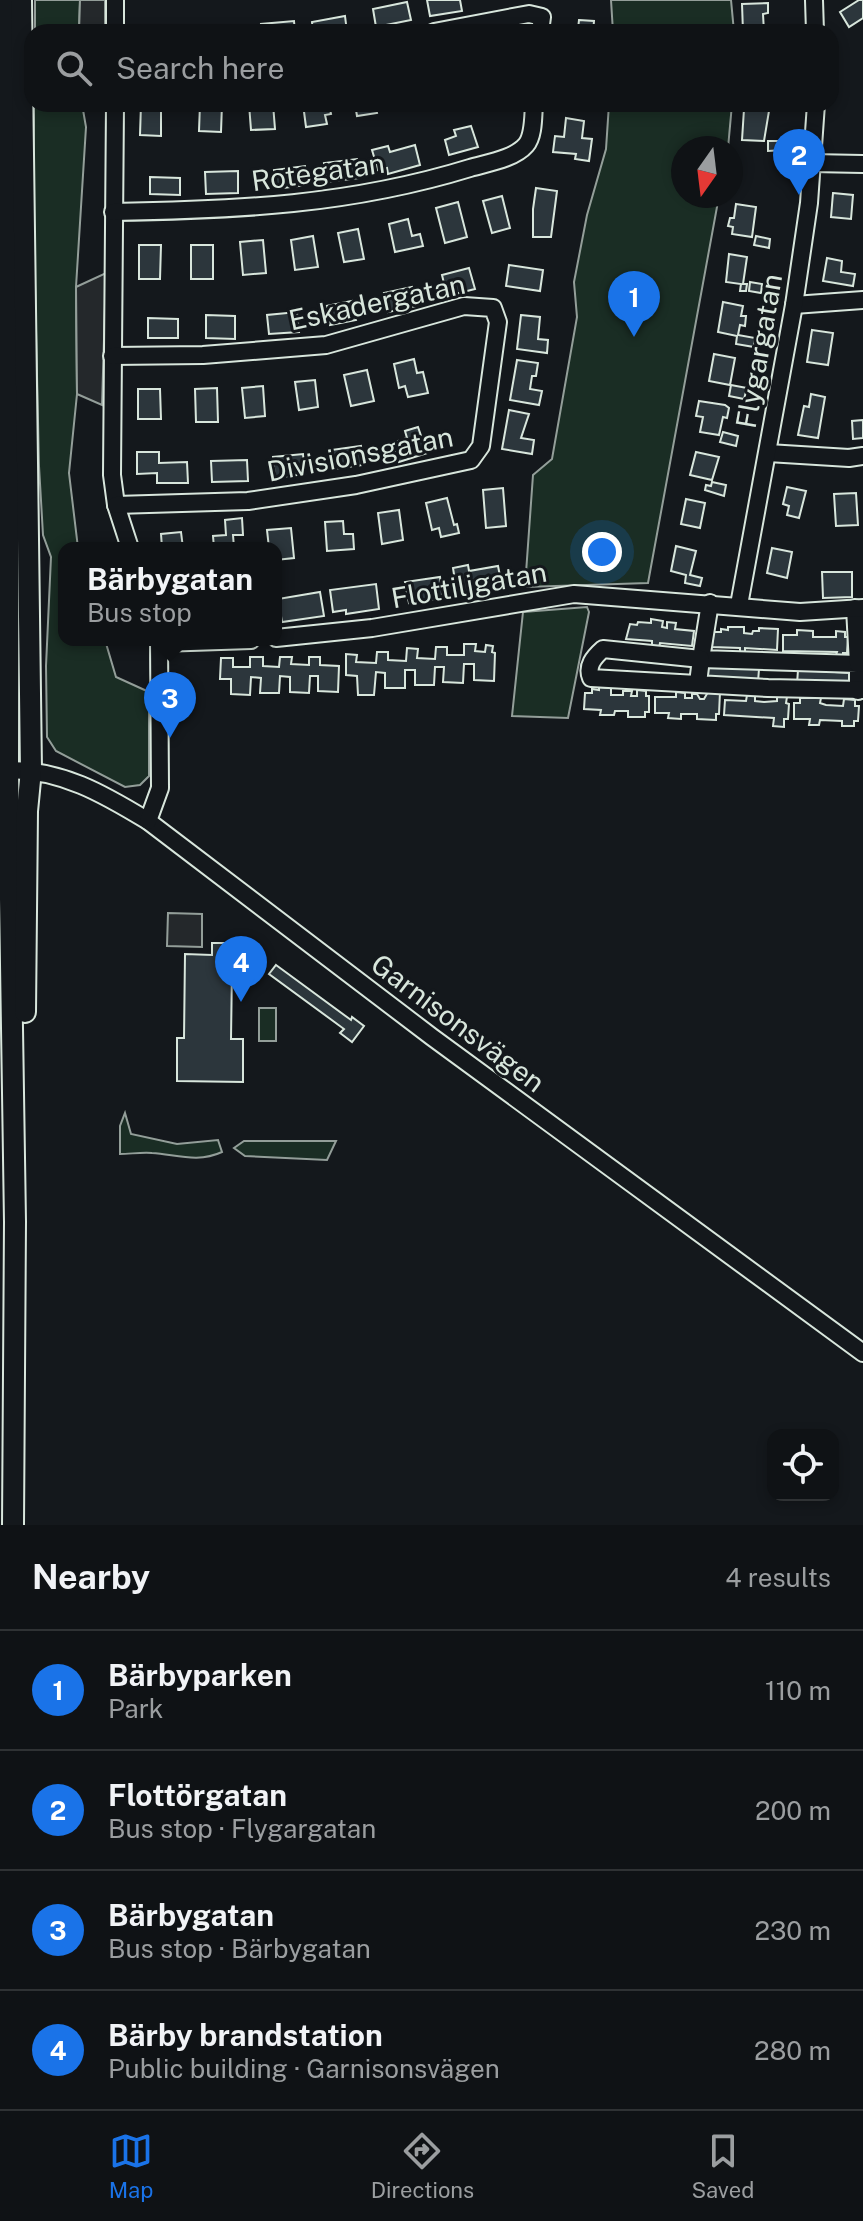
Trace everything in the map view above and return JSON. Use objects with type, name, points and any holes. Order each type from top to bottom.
[{"type":"main road","points":[[5,0],[9,243],[8,770],[15,1222],[13,1525]]},
{"type":"main road","points":[[15,1222],[25,1055],[27,811],[31,770],[21,0]]},
{"type":"street","points":[[115,0],[115,24]]},
{"type":"street","points":[[814,0],[815,24]]},
{"type":"street","points":[[476,24],[529,14],[542,17],[541,24]]},
{"type":"street","points":[[115,112],[112,475],[116,505],[128,542]]},
{"type":"street","name":"Rotegatan","points":[[113,212],[219,211],[299,205],[440,178],[508,157],[524,148],[530,141],[533,112]]},
{"type":"street","name":"Flygargatan","points":[[739,605],[794,305],[809,203],[815,112]]},
{"type":"street","points":[[811,163],[863,164]]},
{"type":"street","points":[[794,305],[863,300]]},
{"type":"street","name":"Eskadergatan","points":[[112,356],[203,355],[326,345],[464,306],[493,308],[498,322]]},
{"type":"street","name":"Divisionsgatan","points":[[116,505],[248,501],[356,485],[471,460],[481,446],[498,322]]},
{"type":"street","points":[[768,453],[849,458],[863,456]]},
{"type":"street","name":"Flottiljgatan","points":[[282,637],[372,628],[574,594],[800,612],[859,608]]},
{"type":"street","points":[[698,683],[710,603]]},
{"type":"street","points":[[859,608],[860,663],[860,690],[591,678],[589,672],[593,657],[603,649],[701,659],[860,663]]},
{"type":"street","points":[[148,821],[160,788],[159,646]]},
{"type":"street","name":"Garnisonsvägen","points":[[8,770],[31,770],[73,780],[104,794],[148,821],[432,1037],[863,1353]]},
{"type":"green space","points":[[35,0],[80,0],[79,24],[35,24]]},
{"type":"green space","points":[[611,0],[731,0],[733,24],[612,24]]},
{"type":"green space","points":[[34,112],[83,112],[86,127],[76,287],[77,394],[69,473],[77,542],[58,542],[58,646],[107,646],[116,677],[149,692],[149,776],[140,785],[125,787],[56,751],[47,737],[46,666],[51,557],[43,535],[39,466]]},
{"type":"green space","points":[[608,112],[731,112],[729,136],[671,136],[671,208],[717,208],[648,583],[525,587],[533,475],[552,459],[577,317],[574,282],[587,215],[606,149]]},
{"type":"green space","points":[[587,607],[589,612],[568,718],[512,716],[523,612]]},
{"type":"green space","points":[[259,1008],[276,1008],[276,1041],[259,1041]]},
{"type":"green space","points":[[125,1113],[131,1134],[177,1144],[218,1140],[222,1152],[196,1158],[148,1153],[120,1154],[120,1126]]},
{"type":"green space","points":[[244,1141],[336,1141],[327,1160],[245,1156],[234,1148]]},
{"type":"shaded area","points":[[80,0],[105,0],[105,24],[79,24]]},
{"type":"shaded area","points":[[106,273],[102,405],[77,394],[76,287]]},
{"type":"shaded area","points":[[168,913],[202,914],[202,947],[167,946]]},
{"type":"building","points":[[427,0],[460,0],[462,11],[430,16]]},
{"type":"building","points":[[863,0],[863,18],[849,27],[840,12]]},
{"type":"building","points":[[407,2],[411,20],[376,24],[373,9]]},
{"type":"building","points":[[768,3],[768,13],[763,14],[764,24],[743,24],[742,4]]},
{"type":"building","points":[[345,16],[346,24],[312,24]]},
{"type":"building","points":[[579,20],[594,21],[594,24],[579,24]]},
{"type":"building","points":[[294,21],[294,24],[261,24]]},
{"type":"building","points":[[141,112],[161,112],[161,136],[140,135]]},
{"type":"building","points":[[200,112],[222,112],[221,132],[199,131]]},
{"type":"building","points":[[250,112],[274,112],[275,129],[251,130]]},
{"type":"building","points":[[304,112],[331,112],[325,115],[327,124],[306,127]]},
{"type":"building","points":[[356,112],[377,113],[357,116]]},
{"type":"building","points":[[744,112],[769,112],[764,141],[743,140]]},
{"type":"building","points":[[566,118],[584,121],[582,138],[592,139],[589,161],[575,159],[576,154],[553,152],[555,136],[564,137]]},
{"type":"building","points":[[471,126],[478,147],[449,155],[445,140],[456,136],[454,130]]},
{"type":"building","points":[[768,141],[784,141],[784,150],[768,151]]},
{"type":"building","points":[[415,145],[420,165],[388,174],[387,168],[378,170],[372,150],[388,146],[390,152]]},
{"type":"building","points":[[357,159],[360,178],[327,182],[324,163]]},
{"type":"building","points":[[305,166],[307,185],[276,189],[274,170]]},
{"type":"building","points":[[238,171],[238,193],[206,194],[205,172]]},
{"type":"building","points":[[150,177],[180,178],[180,195],[150,194]]},
{"type":"building","points":[[536,188],[557,191],[551,237],[533,237]]},
{"type":"building","points":[[833,193],[853,195],[851,219],[831,217]]},
{"type":"building","points":[[502,196],[510,228],[492,233],[483,201]]},
{"type":"building","points":[[458,202],[467,237],[445,243],[436,208]]},
{"type":"building","points":[[743,205],[756,207],[752,237],[732,234],[733,227],[728,226],[730,218],[734,218],[735,208],[743,208]]},
{"type":"building","points":[[408,219],[412,236],[420,234],[423,246],[395,252],[389,224]]},
{"type":"building","points":[[358,229],[364,259],[344,262],[338,233]]},
{"type":"building","points":[[313,236],[318,267],[295,270],[291,240]]},
{"type":"building","points":[[756,236],[770,239],[769,248],[754,245]]},
{"type":"building","points":[[263,240],[266,273],[243,275],[240,242]]},
{"type":"building","points":[[139,245],[161,245],[160,279],[139,279]]},
{"type":"building","points":[[191,245],[213,245],[213,279],[191,279]]},
{"type":"building","points":[[729,254],[747,257],[743,284],[747,284],[746,291],[740,291],[741,284],[726,282]]},
{"type":"building","points":[[827,258],[842,261],[841,272],[855,274],[853,286],[823,281]]},
{"type":"building","points":[[509,265],[543,270],[540,291],[506,286]]},
{"type":"building","points":[[469,268],[475,289],[447,296],[442,275]]},
{"type":"building","points":[[750,282],[762,284],[761,293],[749,291]]},
{"type":"building","points":[[412,287],[416,306],[388,312],[384,293]]},
{"type":"building","points":[[352,301],[356,320],[330,325],[326,306]]},
{"type":"building","points":[[723,302],[743,306],[741,316],[746,316],[745,326],[740,325],[738,335],[755,338],[754,347],[736,344],[737,336],[718,332]]},
{"type":"building","points":[[297,312],[299,332],[269,334],[267,315]]},
{"type":"building","points":[[206,315],[235,316],[235,339],[206,338]]},
{"type":"building","points":[[521,315],[540,317],[538,339],[548,340],[547,353],[517,349]]},
{"type":"building","points":[[148,318],[178,319],[178,338],[148,338]]},
{"type":"building","points":[[812,330],[833,333],[828,365],[807,362]]},
{"type":"building","points":[[714,354],[735,358],[730,385],[709,381]]},
{"type":"building","points":[[414,359],[417,373],[423,372],[428,393],[408,397],[405,386],[399,388],[394,364]]},
{"type":"building","points":[[517,360],[538,363],[530,389],[542,391],[539,405],[510,400]]},
{"type":"building","points":[[367,370],[374,401],[351,406],[344,375]]},
{"type":"building","points":[[315,380],[318,407],[299,410],[295,382]]},
{"type":"building","points":[[731,385],[747,388],[744,399],[729,396]]},
{"type":"building","points":[[263,386],[265,416],[245,418],[242,388]]},
{"type":"building","points":[[217,388],[218,422],[196,422],[195,389]]},
{"type":"building","points":[[138,389],[160,389],[161,419],[138,419]]},
{"type":"building","points":[[811,394],[825,397],[818,438],[798,435],[804,406],[809,407]]},
{"type":"building","points":[[699,401],[729,408],[727,418],[723,417],[719,435],[700,432],[703,417],[696,416]]},
{"type":"building","points":[[509,410],[529,414],[521,438],[534,440],[532,454],[502,449]]},
{"type":"building","points":[[863,420],[863,438],[853,439],[852,421]]},
{"type":"building","points":[[418,427],[427,453],[399,462],[392,443],[407,438],[405,431]]},
{"type":"building","points":[[723,432],[738,436],[736,446],[720,442]]},
{"type":"building","points":[[361,446],[363,465],[334,469],[331,450]]},
{"type":"building","points":[[137,452],[159,452],[159,463],[187,462],[188,483],[157,483],[157,473],[137,474]]},
{"type":"building","points":[[696,452],[719,457],[712,480],[690,475]]},
{"type":"building","points":[[303,454],[305,474],[275,478],[273,457]]},
{"type":"building","points":[[247,460],[248,481],[212,482],[211,461]]},
{"type":"building","points":[[712,482],[726,485],[724,496],[705,490],[706,485],[711,486]]},
{"type":"building","points":[[787,487],[806,491],[799,518],[787,515],[789,506],[783,504]]},
{"type":"building","points":[[503,488],[506,526],[486,528],[483,490]]},
{"type":"building","points":[[856,493],[858,525],[836,526],[834,494]]},
{"type":"building","points":[[447,498],[459,533],[441,537],[439,528],[432,530],[426,503]]},
{"type":"building","points":[[686,499],[705,503],[700,528],[681,524]]},
{"type":"building","points":[[399,510],[403,540],[382,544],[378,513]]},
{"type":"building","points":[[242,518],[243,535],[233,535],[234,542],[214,542],[213,536],[226,535],[225,520]]},
{"type":"building","points":[[343,521],[344,534],[353,534],[354,549],[327,551],[325,522]]},
{"type":"building","points":[[291,528],[294,558],[282,559],[282,542],[268,542],[267,530]]},
{"type":"building","points":[[181,532],[182,542],[162,542],[161,534]]},
{"type":"building","points":[[676,546],[696,551],[690,575],[702,578],[700,586],[685,583],[686,575],[671,571]]},
{"type":"building","points":[[772,548],[792,552],[787,578],[767,573]]},
{"type":"building","points":[[468,565],[469,571],[498,566],[502,586],[457,594],[453,568]]},
{"type":"building","points":[[822,572],[852,572],[852,597],[823,598]]},
{"type":"building","points":[[440,577],[443,598],[409,603],[405,582]]},
{"type":"building","points":[[376,584],[379,609],[346,614],[346,610],[333,612],[330,590]]},
{"type":"building","points":[[320,592],[324,616],[282,622],[282,598]]},
{"type":"building","points":[[651,619],[663,621],[662,627],[667,628],[667,622],[676,623],[675,629],[694,631],[692,646],[660,643],[659,648],[652,648],[652,641],[626,639],[630,624],[651,623]]},
{"type":"building","points":[[728,627],[744,627],[744,633],[752,634],[759,628],[778,629],[777,650],[745,648],[745,654],[740,654],[740,648],[712,647],[713,632],[728,630]]},
{"type":"building","points":[[797,630],[813,631],[813,637],[836,637],[836,631],[845,632],[845,637],[848,637],[847,653],[783,651],[783,635],[797,635]]},
{"type":"building","points":[[464,644],[476,644],[475,651],[485,652],[486,645],[493,646],[494,681],[474,680],[474,664],[464,664],[463,683],[443,682],[444,667],[435,667],[434,685],[415,685],[415,670],[405,670],[405,688],[385,688],[385,673],[376,672],[374,695],[358,695],[357,676],[346,675],[346,654],[357,655],[356,662],[376,663],[377,652],[388,652],[388,660],[406,661],[407,648],[418,649],[417,658],[435,659],[436,647],[447,647],[447,655],[464,655]]},
{"type":"building","points":[[250,657],[263,657],[263,666],[279,667],[280,657],[292,657],[291,664],[309,665],[309,657],[320,657],[320,665],[339,666],[338,692],[318,691],[318,676],[310,676],[309,693],[290,692],[290,677],[280,676],[279,693],[260,693],[261,678],[251,677],[250,695],[231,694],[231,679],[220,679],[221,658],[233,658],[233,667],[250,667]]},
{"type":"building","points":[[704,667],[759,669],[758,682],[704,680]]},
{"type":"building","points":[[798,670],[853,673],[853,686],[797,684]]},
{"type":"building","points":[[599,687],[611,688],[611,695],[632,691],[631,696],[637,696],[637,690],[646,691],[649,712],[645,712],[645,717],[628,717],[628,711],[600,715],[601,710],[584,709],[585,693],[592,693],[592,689],[599,690]]},
{"type":"building","points":[[676,692],[685,693],[685,698],[697,694],[704,699],[708,692],[720,692],[716,720],[697,719],[697,714],[681,714],[681,719],[668,718],[669,713],[655,713],[655,697],[676,697]]},
{"type":"building","points":[[747,695],[755,696],[755,701],[764,702],[777,701],[777,696],[787,697],[788,719],[784,719],[784,727],[773,726],[774,718],[724,715],[725,700],[746,701]]},
{"type":"building","points":[[800,698],[821,698],[820,703],[843,706],[844,699],[855,700],[855,706],[859,706],[858,721],[854,721],[854,726],[842,726],[842,721],[820,720],[819,725],[809,725],[810,719],[794,719],[794,703],[800,703]]},
{"type":"building","points":[[212,943],[238,943],[238,969],[232,968],[231,1039],[243,1039],[243,1082],[177,1081],[177,1038],[184,1038],[185,954],[212,955]]},
{"type":"building","points":[[276,965],[351,1020],[352,1017],[364,1026],[352,1042],[340,1033],[344,1029],[269,974]]},
{"type":"place","name":"Flottörgatan","points":[[799,195]]},
{"type":"place","name":"Bärbyparken","points":[[634,337]]},
{"type":"place","name":"Bärbygatan","points":[[170,738]]},
{"type":"place","name":"Bärby brandstation","points":[[241,1002]]}]
